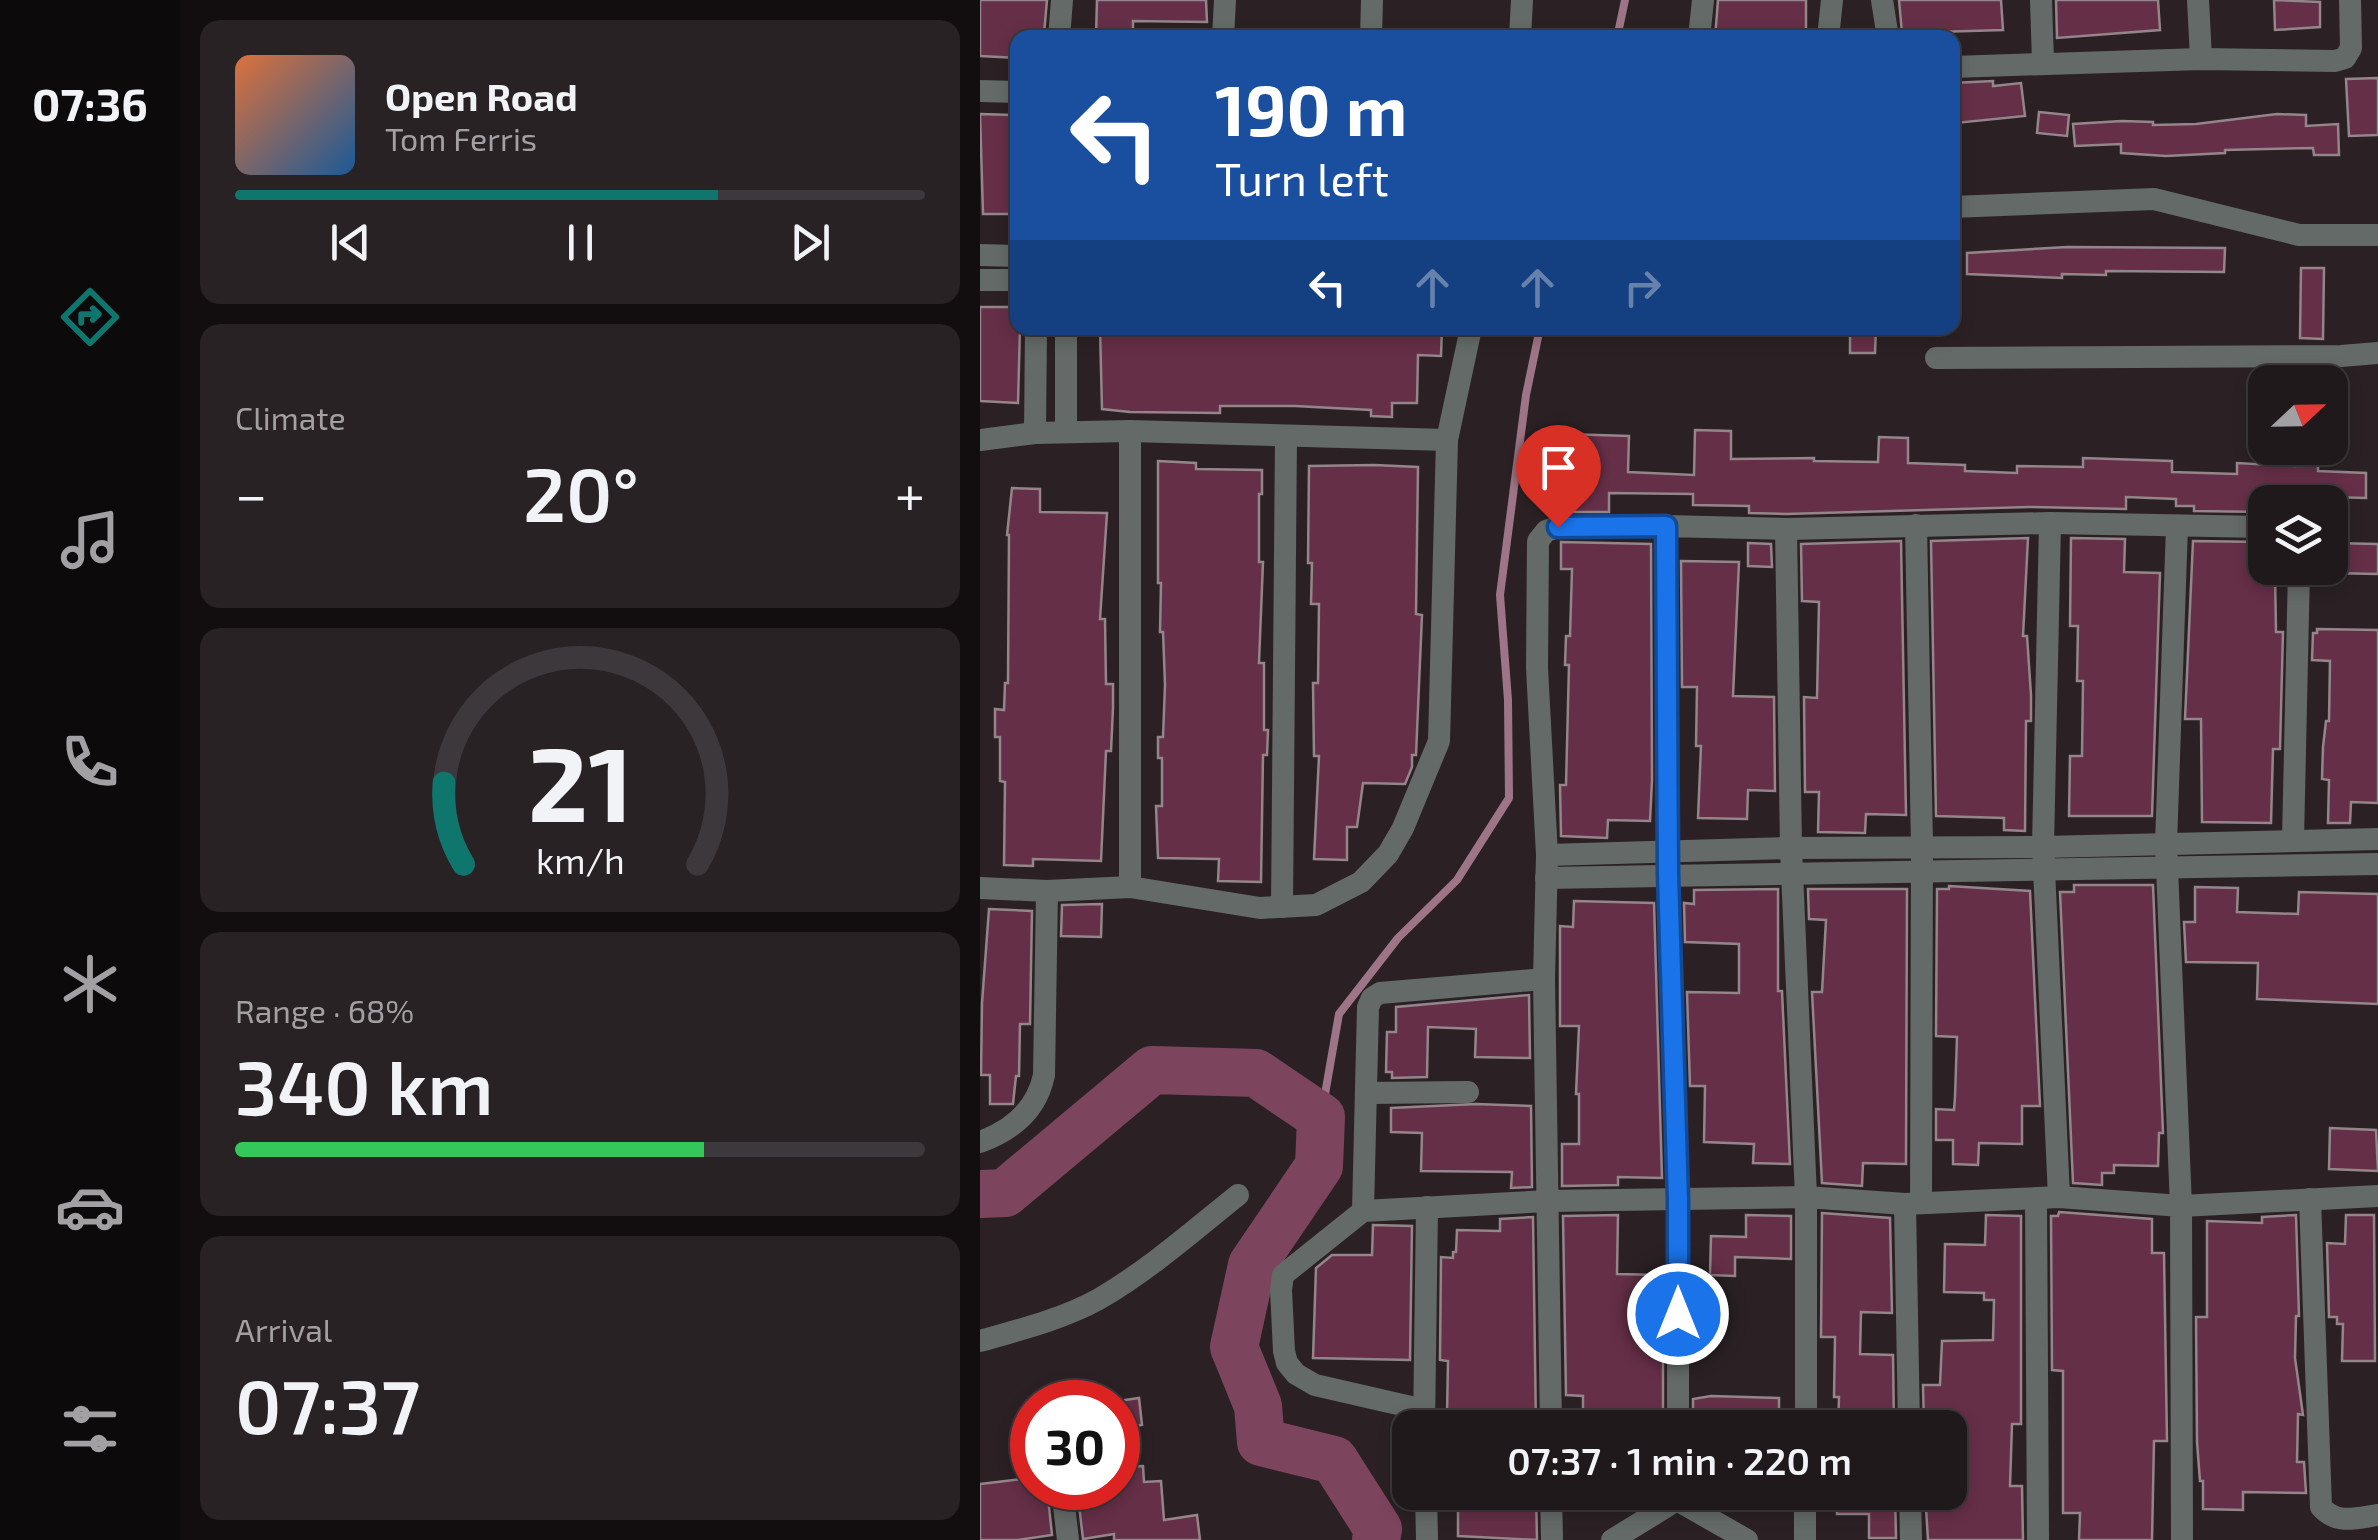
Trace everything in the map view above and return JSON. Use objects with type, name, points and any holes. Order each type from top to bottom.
[{"type":"street","points":[[1060,30],[1062,0]]},
{"type":"street","points":[[1223,30],[1224,0]]},
{"type":"street","points":[[1372,0],[1372,30]]},
{"type":"street","points":[[1520,30],[1522,0]]},
{"type":"street","points":[[1700,30],[1703,0]]},
{"type":"street","points":[[1829,30],[1832,0]]},
{"type":"street","points":[[1882,0],[1887,30]]},
{"type":"street","points":[[2041,0],[2043,62]]},
{"type":"street","points":[[2198,0],[2201,60]]},
{"type":"street","points":[[1960,67],[2346,58],[2351,48],[2350,0]]},
{"type":"street","points":[[980,91],[1010,92]]},
{"type":"street","points":[[1960,207],[2154,200],[2299,236],[2378,235]]},
{"type":"street","points":[[980,255],[1010,256]]},
{"type":"street","points":[[980,280],[1010,280]]},
{"type":"street","points":[[1034,432],[1036,335]]},
{"type":"street","points":[[1066,335],[1066,432]]},
{"type":"street","points":[[980,888],[1048,891],[1130,887],[1260,908],[1282,908],[1316,905],[1330,898],[1360,882],[1388,854],[1403,828],[1438,741],[1448,440],[1470,335]]},
{"type":"street","points":[[1936,358],[2378,353]]},
{"type":"street","points":[[980,440],[1034,432],[1130,431],[1448,440]]},
{"type":"street","points":[[1130,431],[1130,887]]},
{"type":"street","points":[[1282,908],[1286,436]]},
{"type":"street","points":[[2038,1540],[2048,1198],[2043,847],[2050,523]]},
{"type":"street","points":[[1551,1410],[1546,867],[1537,668],[1538,540],[1546,531],[1558,527],[2050,523],[2248,528]]},
{"type":"street","points":[[1909,1410],[1922,846],[1916,525]]},
{"type":"street","points":[[1666,526],[1678,1410]]},
{"type":"street","points":[[2177,526],[2166,844],[2181,1206],[2182,1540]]},
{"type":"street","points":[[1786,528],[1790,848],[1806,1197],[1806,1410]]},
{"type":"street","points":[[2293,840],[2300,585]]},
{"type":"street","points":[[1546,867],[1668,863],[1790,848],[2378,840]]},
{"type":"street","points":[[1668,863],[1792,875],[2378,864]]},
{"type":"street","points":[[980,1142],[1030,1111],[1040,1094],[1044,1075],[1048,891]]},
{"type":"street","points":[[1363,1211],[1368,1007],[1372,998],[1380,993],[1544,979]]},
{"type":"street","points":[[1368,1093],[1468,1092]]},
{"type":"street","points":[[980,1341],[1096,1300],[1147,1267],[1238,1195]]},
{"type":"street","points":[[1395,1410],[1314,1385],[1287,1363],[1283,1275],[1363,1211],[1549,1201],[1806,1197],[1913,1204],[2048,1198],[2181,1206],[2378,1196]]},
{"type":"street","points":[[2310,1199],[2319,1496],[2330,1518],[2378,1515]]},
{"type":"street","points":[[1424,1410],[1427,1208]]},
{"type":"street","points":[[1065,1510],[1068,1540]]},
{"type":"street","points":[[1426,1510],[1427,1540]]},
{"type":"street","points":[[1551,1510],[1552,1540]]},
{"type":"street","points":[[1612,1540],[1656,1510]]},
{"type":"street","points":[[1699,1510],[1747,1540]]},
{"type":"street","points":[[1805,1510],[1805,1540]]},
{"type":"street","points":[[1910,1510],[1911,1540]]},
{"type":"building","points":[[980,0],[1047,0],[1044,30],[1010,30],[1010,58],[980,56]]},
{"type":"building","points":[[1097,0],[1206,0],[1207,22],[1133,21],[1133,30],[1096,30]]},
{"type":"building","points":[[1718,0],[1806,0],[1806,30],[1716,30]]},
{"type":"building","points":[[1899,0],[2001,0],[2003,30],[1902,30]]},
{"type":"building","points":[[2056,0],[2158,0],[2160,30],[2057,38]]},
{"type":"building","points":[[2274,0],[2320,2],[2320,27],[2275,30]]},
{"type":"building","points":[[2378,78],[2378,135],[2349,136],[2346,79]]},
{"type":"building","points":[[1993,81],[1993,86],[2021,83],[2025,116],[1960,123],[1960,83]]},
{"type":"building","points":[[2039,112],[2069,115],[2067,136],[2037,133]]},
{"type":"building","points":[[980,114],[1010,115],[1010,214],[983,214]]},
{"type":"building","points":[[2277,114],[2306,115],[2306,126],[2338,124],[2339,155],[2314,155],[2313,148],[2166,156],[2121,153],[2121,144],[2075,146],[2073,124],[2196,124]]},
{"type":"building","points":[[2067,247],[2225,248],[2224,272],[2106,271],[2106,275],[2062,274],[2062,278],[1967,274],[1967,253]]},
{"type":"building","points":[[2301,268],[2324,268],[2323,339],[2300,338]]},
{"type":"building","points":[[980,307],[1010,307],[1010,335],[1020,335],[1018,403],[980,401]]},
{"type":"building","points":[[1100,335],[1442,335],[1441,356],[1418,355],[1417,403],[1392,403],[1392,417],[1371,416],[1371,410],[1295,406],[1220,406],[1220,413],[1102,409]]},
{"type":"building","points":[[1850,335],[1876,335],[1875,353],[1850,353]]},
{"type":"building","points":[[1695,430],[1731,431],[1731,459],[1878,462],[1879,437],[1908,438],[1908,463],[1965,465],[1965,471],[2017,473],[2017,466],[2083,467],[2083,458],[2172,461],[2172,472],[2237,474],[2237,463],[2318,465],[2318,471],[2366,473],[2366,498],[2348,498],[2348,485],[2248,485],[2248,512],[2194,511],[2194,506],[2176,506],[2176,499],[2126,497],[2126,509],[2029,507],[1786,514],[1749,513],[1749,506],[1693,505],[1693,494],[1609,493],[1609,512],[1574,512],[1575,459],[1564,459],[1565,434],[1629,436],[1628,472],[1694,475]]},
{"type":"building","points":[[1158,461],[1196,463],[1196,469],[1262,470],[1259,663],[1264,663],[1264,730],[1268,730],[1267,755],[1263,755],[1261,882],[1218,881],[1219,859],[1158,858],[1156,806],[1162,806],[1162,758],[1158,758],[1158,737],[1163,737],[1165,685],[1158,583]]},
{"type":"building","points":[[1309,466],[1418,467],[1416,614],[1422,615],[1416,755],[1412,755],[1405,784],[1363,783],[1357,827],[1347,827],[1347,860],[1314,859],[1319,756],[1314,756],[1313,683],[1318,683],[1319,604],[1311,604],[1312,563],[1308,563]]},
{"type":"building","points":[[1012,488],[1040,489],[1040,512],[1107,513],[1100,619],[1105,619],[1106,684],[1113,684],[1113,708],[1111,751],[1106,751],[1101,861],[1033,859],[1033,866],[1004,865],[1005,782],[1000,781],[1000,737],[995,737],[995,709],[1004,710],[1008,683],[1007,535]]},
{"type":"building","points":[[2028,538],[2023,636],[2027,636],[2031,721],[2026,721],[2025,831],[2004,830],[2004,818],[1936,816],[1931,541]]},
{"type":"building","points":[[2071,538],[2125,539],[2124,572],[2160,573],[2152,816],[2069,816],[2070,756],[2082,756],[2083,681],[2077,681],[2078,626],[2070,626]]},
{"type":"building","points":[[1901,541],[1906,815],[1866,814],[1865,833],[1818,832],[1819,792],[1805,792],[1804,697],[1817,698],[1819,602],[1802,601],[1801,544]]},
{"type":"building","points":[[2193,541],[2248,542],[2248,585],[2275,585],[2276,632],[2283,632],[2280,749],[2273,749],[2271,823],[2202,822],[2201,719],[2185,719]]},
{"type":"building","points":[[1561,542],[1651,544],[1650,821],[1608,820],[1607,838],[1561,836],[1560,785],[1566,785],[1569,665],[1565,665],[1566,636],[1570,636],[1572,569],[1561,569]]},
{"type":"building","points":[[1748,543],[1771,544],[1772,567],[1748,566]]},
{"type":"building","points":[[2348,543],[2378,544],[2378,574],[2348,573]]},
{"type":"building","points":[[1681,561],[1739,562],[1733,696],[1774,697],[1775,791],[1748,790],[1747,819],[1698,818],[1701,746],[1696,746],[1697,687],[1682,687]]},
{"type":"building","points":[[2317,629],[2378,630],[2378,803],[2351,802],[2350,823],[2328,823],[2329,780],[2322,779],[2329,721],[2330,661],[2312,660],[2313,633]]},
{"type":"building","points":[[2074,885],[2153,885],[2163,1133],[2159,1133],[2158,1166],[2114,1165],[2114,1173],[2102,1173],[2102,1185],[2073,1183],[2060,892],[2074,892]]},
{"type":"building","points":[[1949,886],[2030,891],[2040,1106],[2022,1106],[2022,1144],[1979,1143],[1978,1165],[1953,1164],[1953,1140],[1936,1140],[1936,1109],[1954,1110],[1955,1097],[1957,1037],[1936,1036],[1937,889]]},
{"type":"building","points":[[2195,887],[2238,888],[2237,912],[2298,914],[2299,892],[2378,894],[2378,1004],[2257,999],[2258,963],[2186,962],[2184,922],[2195,922]]},
{"type":"building","points":[[1778,889],[1778,991],[1782,991],[1790,1164],[1753,1163],[1754,1144],[1704,1142],[1705,1086],[1690,1086],[1687,992],[1739,993],[1739,944],[1685,942],[1684,903],[1694,904],[1694,890]]},
{"type":"building","points":[[1808,889],[1907,889],[1906,1164],[1863,1163],[1862,1186],[1822,1183],[1812,992],[1822,992],[1826,920],[1809,919]]},
{"type":"building","points":[[1574,901],[1654,903],[1662,1178],[1618,1177],[1618,1185],[1562,1186],[1562,1144],[1579,1144],[1579,1026],[1560,1026],[1560,926],[1573,927]]},
{"type":"building","points":[[1102,904],[1101,937],[1061,936],[1062,905]]},
{"type":"building","points":[[989,909],[1032,911],[1030,1024],[1020,1024],[1019,1076],[1013,1104],[990,1104],[990,1075],[981,1075]]},
{"type":"building","points":[[1529,995],[1530,1058],[1475,1057],[1476,1029],[1428,1027],[1427,1077],[1392,1078],[1392,1072],[1386,1072],[1387,1032],[1396,1032],[1396,1007]]},
{"type":"building","points":[[1531,1106],[1532,1187],[1511,1188],[1512,1172],[1421,1171],[1422,1133],[1391,1132],[1391,1108]]},
{"type":"building","points":[[2330,1128],[2376,1130],[2378,1171],[2329,1169]]},
{"type":"building","points":[[2059,1212],[2152,1219],[2152,1253],[2164,1253],[2167,1441],[2154,1441],[2152,1540],[2079,1540],[2080,1513],[2063,1513],[2063,1371],[2052,1370],[2051,1216],[2058,1216]]},
{"type":"building","points":[[1822,1213],[1890,1218],[1892,1313],[1861,1312],[1860,1354],[1893,1355],[1894,1410],[1839,1410],[1839,1397],[1834,1397],[1835,1337],[1821,1337]]},
{"type":"building","points":[[1618,1215],[1617,1274],[1663,1275],[1663,1410],[1583,1410],[1583,1396],[1566,1395],[1563,1216]]},
{"type":"building","points":[[1746,1215],[1791,1216],[1791,1259],[1735,1257],[1735,1276],[1710,1275],[1711,1236],[1746,1237]]},
{"type":"building","points":[[1986,1215],[2021,1216],[2021,1424],[2012,1424],[2010,1486],[2022,1486],[2023,1540],[1928,1540],[1926,1510],[1967,1510],[1967,1410],[1924,1410],[1923,1385],[1940,1385],[1942,1341],[1993,1340],[1994,1300],[1984,1300],[1984,1293],[1944,1292],[1945,1244],[1985,1245]]},
{"type":"building","points":[[2296,1215],[2299,1316],[2295,1358],[2303,1415],[2298,1414],[2297,1462],[2304,1462],[2306,1493],[2243,1492],[2243,1510],[2203,1509],[2197,1442],[2196,1317],[2207,1317],[2207,1221],[2262,1223],[2262,1217]]},
{"type":"building","points":[[2346,1215],[2374,1215],[2375,1361],[2342,1361],[2343,1324],[2337,1324],[2337,1317],[2329,1317],[2327,1243],[2345,1244]]},
{"type":"building","points":[[1533,1217],[1536,1410],[1447,1410],[1448,1361],[1440,1360],[1441,1257],[1453,1258],[1457,1230],[1500,1231],[1500,1219]]},
{"type":"building","points":[[1373,1225],[1412,1226],[1410,1360],[1313,1358],[1316,1268],[1332,1255],[1372,1255]]},
{"type":"building","points":[[1779,1398],[1779,1410],[1693,1410],[1693,1399]]},
{"type":"building","points":[[1140,1466],[1144,1482],[1161,1481],[1164,1520],[1197,1515],[1200,1540],[1114,1540],[1114,1534],[1083,1539],[1080,1510],[1140,1510]]},
{"type":"building","points":[[1010,1481],[1010,1510],[1049,1510],[1052,1535],[980,1540],[980,1484]]},
{"type":"building","points":[[1458,1510],[1536,1510],[1537,1540],[1458,1536]]},
{"type":"building","points":[[1837,1510],[1895,1510],[1896,1538],[1869,1538],[1869,1514],[1837,1514]]},
{"type":"waterway","points":[[1619,30],[1625,0]]},
{"type":"waterway","points":[[1321,1117],[1339,1014],[1398,938],[1457,880],[1509,798],[1508,700],[1500,595],[1526,395],[1539,335]]},
{"type":"waterway","points":[[980,1194],[1005,1193],[1152,1070],[1256,1073],[1321,1117],[1319,1166],[1252,1265],[1234,1347],[1258,1406],[1261,1442],[1334,1460],[1378,1529],[1376,1540]]},
{"type":"route","points":[[1558,527],[1666,526],[1668,874],[1678,1314]]}]
